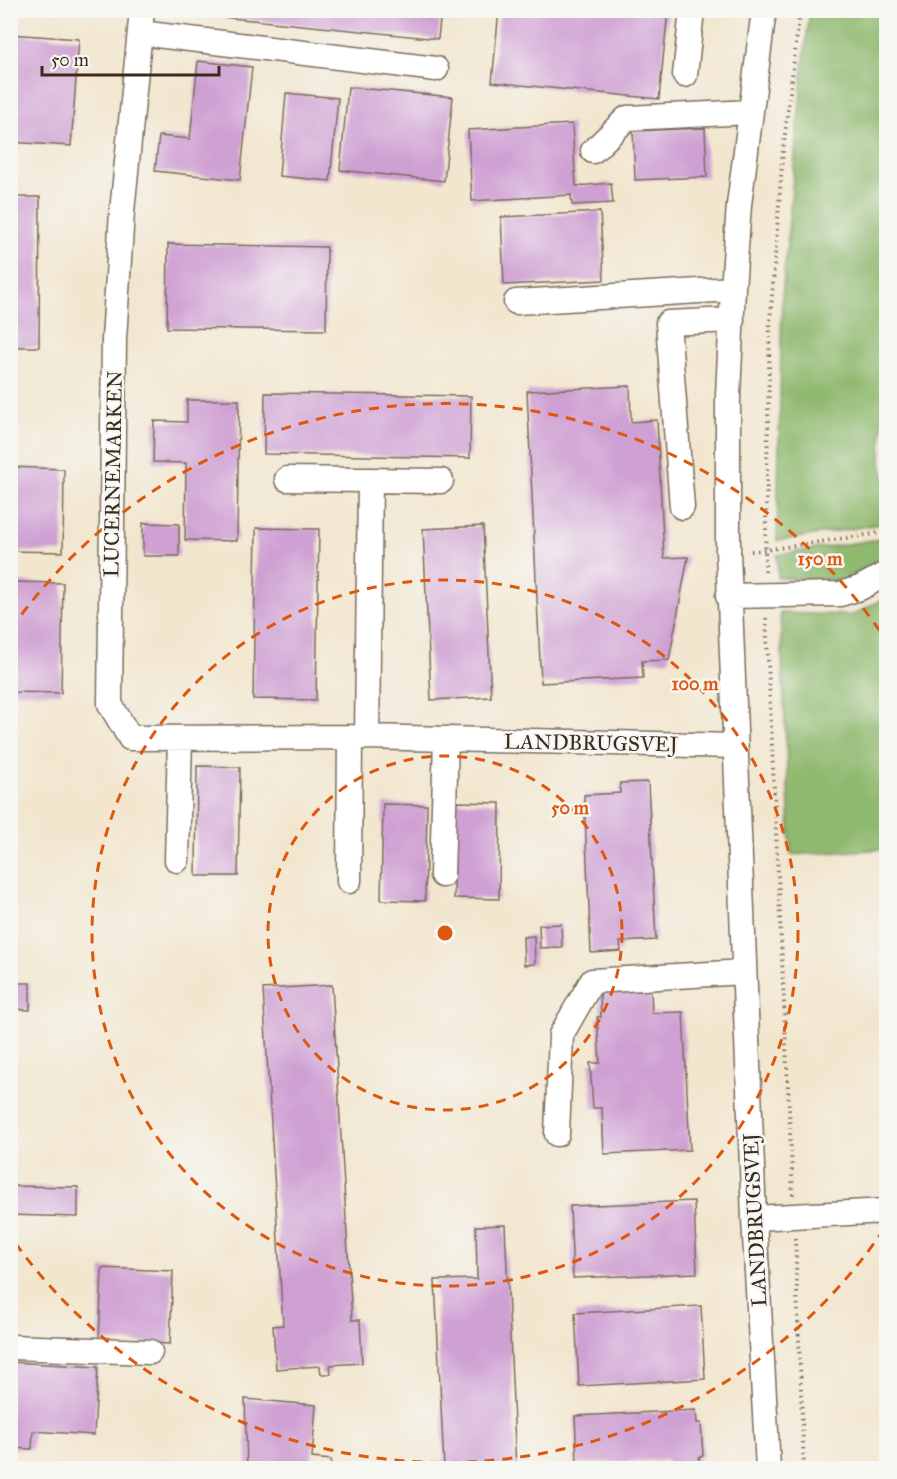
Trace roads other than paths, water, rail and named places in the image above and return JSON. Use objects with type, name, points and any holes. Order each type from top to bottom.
[{"type":"street","points":[[685,75],[692,10]]},
{"type":"street","name":"LANDBRUGSVEJ","points":[[764,10],[739,205],[733,289],[728,395],[728,596],[754,1218],[768,1468]]},
{"type":"street","name":"LUCERNEMARKEN","points":[[180,738],[130,738],[110,704],[114,339],[122,212],[141,22],[436,69]]},
{"type":"street","points":[[593,150],[627,118],[751,112]]},
{"type":"street","points":[[516,303],[733,289]]},
{"type":"street","points":[[681,507],[668,323],[732,320]]},
{"type":"street","points":[[287,479],[441,482]]},
{"type":"street","points":[[349,880],[370,480]]},
{"type":"street","points":[[728,596],[840,594],[860,588],[886,574]]},
{"type":"street","points":[[177,860],[180,738]]},
{"type":"street","name":"LANDBRUGSVEJ","points":[[180,738],[446,739],[735,746]]},
{"type":"street","points":[[442,875],[446,739]]},
{"type":"street","points":[[557,1134],[561,1035],[592,981],[744,972]]},
{"type":"street","points":[[754,1218],[886,1212]]},
{"type":"street","points":[[10,1347],[150,1352]]}]
